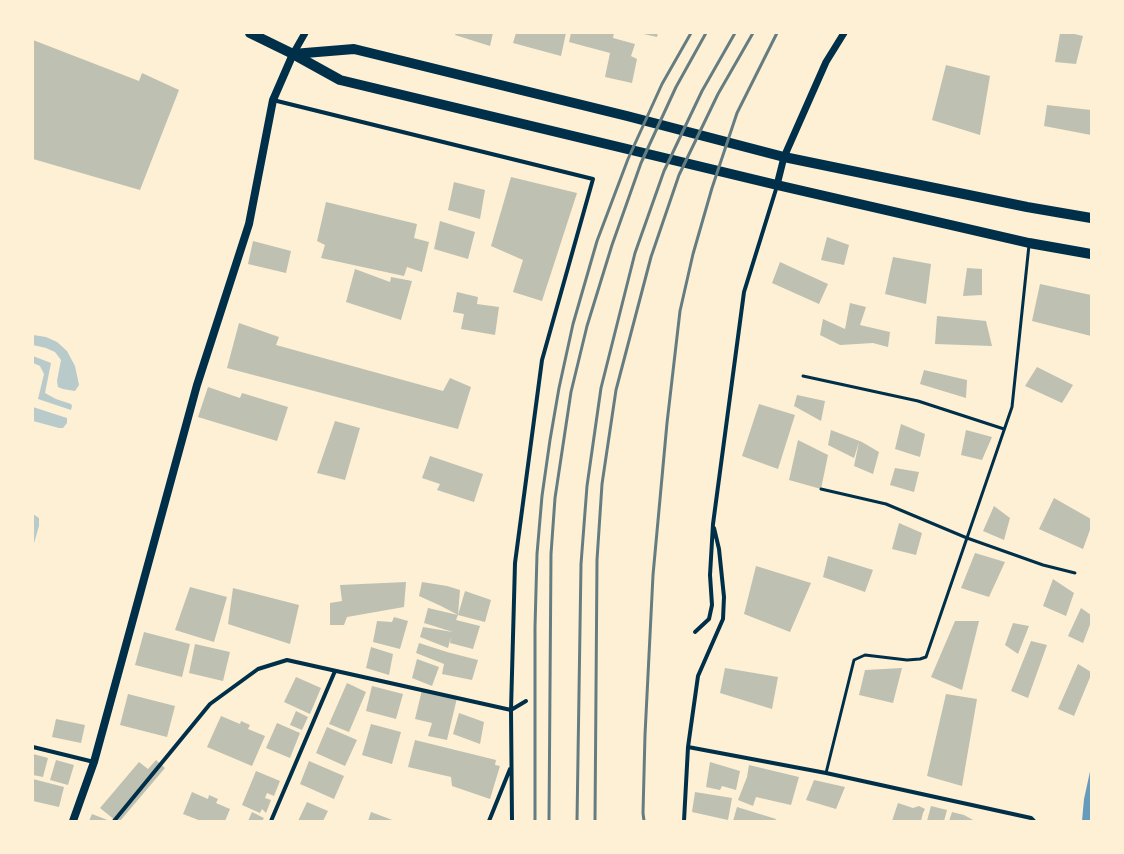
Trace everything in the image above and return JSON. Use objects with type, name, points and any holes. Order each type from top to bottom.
[{"type":"main road","points":[[250,33],[293,54],[340,80],[777,185],[1029,243],[1091,254]]},
{"type":"main road","points":[[293,54],[354,49],[627,116],[784,157],[1027,207],[1091,218]]},
{"type":"main road","points":[[73,821],[94,762],[197,385],[249,224],[273,100],[293,54]]},
{"type":"street","points":[[293,54],[304,33]]},
{"type":"street","points":[[695,632],[709,619],[712,605],[710,575],[713,524],[744,292],[777,185],[784,157],[826,62],[844,33]]},
{"type":"street","points":[[273,100],[593,179],[542,360],[515,563],[511,710],[512,821]]},
{"type":"street","points":[[684,821],[688,747],[698,676],[723,619],[724,597],[719,549],[713,524]]},
{"type":"street","points":[[114,821],[210,704],[258,670],[287,660],[511,710],[526,701]]},
{"type":"street","points":[[271,821],[335,671]]},
{"type":"street","points":[[33,747],[94,762]]},
{"type":"street","points":[[688,747],[826,773],[1030,818],[1034,821]]},
{"type":"street","points":[[489,821],[511,767]]},
{"type":"lane","points":[[826,773],[854,660],[865,655],[907,660],[920,660],[926,657],[1012,407],[1029,243]]},
{"type":"lane","points":[[803,376],[918,401],[1004,429]]},
{"type":"lane","points":[[821,489],[886,504],[967,538],[1043,565],[1075,572]]},
{"type":"shaded area","points":[[33,335],[46,337],[57,342],[67,351],[75,366],[79,385],[75,391],[58,387],[57,381],[61,360],[55,352],[33,345]]},
{"type":"shaded area","points":[[33,356],[51,363],[45,393],[56,399],[71,404],[71,410],[38,399],[44,374],[40,366],[33,363]]},
{"type":"shaded area","points":[[33,407],[67,418],[67,423],[63,428],[59,428],[33,421]]},
{"type":"shaded area","points":[[33,514],[39,518],[39,526],[33,547]]},
{"type":"water","points":[[1091,767],[1091,821],[1082,821],[1084,799]]},
{"type":"building","points":[[456,33],[493,33],[490,46],[455,35]]},
{"type":"building","points":[[516,33],[566,33],[561,56],[513,43]]},
{"type":"building","points":[[571,33],[614,33],[613,38],[635,44],[631,56],[637,59],[632,83],[605,77],[610,53],[569,42]]},
{"type":"building","points":[[639,33],[658,33],[657,37]]},
{"type":"building","points":[[1060,33],[1070,33],[1083,36],[1076,64],[1055,62]]},
{"type":"building","points":[[33,40],[139,81],[142,73],[179,90],[140,190],[33,159]]},
{"type":"building","points":[[946,65],[990,76],[980,135],[932,120]]},
{"type":"building","points":[[1047,105],[1091,110],[1091,135],[1044,126]]},
{"type":"building","points":[[511,177],[577,193],[542,301],[513,292],[523,260],[491,246]]},
{"type":"building","points":[[454,182],[485,190],[480,219],[448,210]]},
{"type":"building","points":[[326,202],[417,224],[414,238],[429,242],[422,272],[407,267],[404,276],[321,258],[325,245],[317,241]]},
{"type":"building","points":[[440,221],[475,232],[468,259],[434,249]]},
{"type":"building","points":[[827,237],[849,245],[844,265],[821,260]]},
{"type":"building","points":[[253,241],[291,251],[286,273],[248,264]]},
{"type":"building","points":[[893,257],[931,264],[926,304],[885,294]]},
{"type":"building","points":[[780,262],[828,284],[819,304],[772,283]]},
{"type":"building","points":[[967,268],[982,269],[982,295],[963,296]]},
{"type":"building","points":[[355,269],[390,282],[391,277],[412,281],[401,320],[346,302]]},
{"type":"building","points":[[1040,284],[1091,295],[1091,336],[1032,321]]},
{"type":"building","points":[[457,292],[478,297],[477,304],[499,307],[495,335],[461,329],[464,314],[453,312]]},
{"type":"building","points":[[850,303],[866,307],[860,325],[890,332],[888,347],[873,343],[840,345],[820,335],[823,319],[845,329]]},
{"type":"building","points":[[937,316],[986,321],[992,346],[935,344]]},
{"type":"building","points":[[239,323],[279,337],[276,345],[443,391],[450,378],[471,387],[458,429],[227,368]]},
{"type":"building","points":[[1037,367],[1073,385],[1062,403],[1025,386]]},
{"type":"building","points":[[924,370],[967,380],[966,398],[920,384]]},
{"type":"building","points":[[208,387],[240,398],[242,393],[288,407],[277,441],[198,417]]},
{"type":"building","points":[[797,395],[825,401],[821,421],[794,406]]},
{"type":"building","points":[[759,404],[795,415],[778,469],[742,456]]},
{"type":"building","points":[[335,421],[360,428],[345,480],[317,473]]},
{"type":"building","points":[[901,424],[925,434],[920,457],[895,449]]},
{"type":"building","points":[[831,430],[862,442],[879,452],[873,474],[854,466],[859,442],[854,458],[828,445]]},
{"type":"building","points":[[966,430],[992,437],[982,460],[961,455]]},
{"type":"building","points":[[798,440],[828,455],[821,489],[789,480]]},
{"type":"building","points":[[430,456],[483,474],[474,502],[437,490],[440,484],[422,478]]},
{"type":"building","points":[[895,468],[919,472],[914,492],[890,485]]},
{"type":"building","points":[[1054,498],[1091,519],[1091,527],[1083,549],[1039,529]]},
{"type":"building","points":[[994,506],[1010,518],[1004,540],[983,531]]},
{"type":"building","points":[[899,523],[922,533],[916,555],[892,549]]},
{"type":"building","points":[[975,553],[1005,562],[989,597],[961,588]]},
{"type":"building","points":[[828,556],[873,570],[865,592],[823,577]]},
{"type":"building","points":[[756,566],[811,583],[790,632],[744,614]]},
{"type":"building","points":[[1053,579],[1074,593],[1066,616],[1043,606]]},
{"type":"building","points":[[406,582],[404,607],[347,617],[344,625],[330,625],[330,603],[342,601],[340,585]]},
{"type":"building","points":[[422,582],[447,586],[460,590],[458,615],[419,596]]},
{"type":"building","points":[[190,587],[227,597],[214,642],[175,630]]},
{"type":"building","points":[[233,588],[299,605],[290,644],[228,624]]},
{"type":"building","points":[[465,591],[491,600],[485,622],[458,615]]},
{"type":"building","points":[[428,608],[458,615],[456,620],[480,626],[473,649],[450,643],[451,637],[448,648],[420,637],[423,627],[453,632],[424,623]]},
{"type":"building","points":[[1081,608],[1091,615],[1091,622],[1083,643],[1068,636]]},
{"type":"building","points":[[394,617],[408,621],[400,649],[373,642],[377,621],[392,622]]},
{"type":"building","points":[[955,621],[979,621],[962,690],[931,677]]},
{"type":"building","points":[[1013,623],[1029,626],[1018,654],[1005,645]]},
{"type":"building","points":[[144,632],[190,644],[182,677],[135,665]]},
{"type":"building","points":[[1031,641],[1047,645],[1028,698],[1011,691]]},
{"type":"building","points":[[419,643],[478,660],[472,680],[442,674],[444,664],[416,653]]},
{"type":"building","points":[[195,644],[230,652],[223,681],[189,673]]},
{"type":"building","points":[[371,647],[393,654],[389,675],[366,668]]},
{"type":"building","points":[[417,659],[439,667],[432,686],[412,678]]},
{"type":"building","points":[[1078,664],[1091,672],[1091,675],[1074,716],[1058,709]]},
{"type":"building","points":[[725,668],[778,677],[772,709],[720,693]]},
{"type":"building","points":[[902,668],[893,703],[859,695],[865,670]]},
{"type":"building","points":[[296,677],[321,688],[310,714],[284,702]]},
{"type":"building","points":[[347,683],[366,692],[349,732],[329,724]]},
{"type":"building","points":[[372,686],[403,694],[396,719],[366,711]]},
{"type":"building","points":[[422,690],[457,698],[447,740],[428,736],[432,723],[415,719]]},
{"type":"building","points":[[128,694],[175,706],[167,737],[120,725]]},
{"type":"building","points":[[946,694],[977,699],[962,786],[927,776]]},
{"type":"building","points":[[296,711],[308,717],[302,730],[290,725]]},
{"type":"building","points":[[459,713],[484,722],[480,744],[453,734]]},
{"type":"building","points":[[221,716],[240,724],[241,721],[250,725],[248,729],[265,736],[252,766],[207,747]]},
{"type":"building","points":[[56,719],[85,725],[81,743],[52,737]]},
{"type":"building","points":[[277,723],[300,733],[290,758],[266,748]]},
{"type":"building","points":[[371,724],[401,732],[392,764],[362,755]]},
{"type":"building","points":[[327,727],[357,740],[345,766],[316,753]]},
{"type":"building","points":[[415,740],[496,760],[495,765],[500,766],[490,799],[452,786],[451,777],[408,767]]},
{"type":"building","points":[[33,754],[48,758],[43,777],[33,775]]},
{"type":"building","points":[[56,760],[74,765],[68,785],[50,780]]},
{"type":"building","points":[[156,760],[165,768],[120,821],[116,821],[100,808],[139,762],[148,769]]},
{"type":"building","points":[[309,761],[344,776],[334,799],[300,784]]},
{"type":"building","points":[[710,762],[740,771],[736,790],[722,786],[720,790],[706,787]]},
{"type":"building","points":[[749,765],[799,777],[791,805],[756,797],[753,806],[738,800],[747,777]]},
{"type":"building","points":[[256,771],[280,781],[274,796],[267,793],[265,798],[271,800],[266,813],[262,809],[260,813],[242,805]]},
{"type":"building","points":[[33,779],[64,787],[59,807],[33,801]]},
{"type":"building","points":[[814,780],[845,787],[836,809],[806,800]]},
{"type":"building","points":[[192,792],[208,799],[209,795],[218,799],[216,803],[230,809],[225,821],[201,821],[183,814]]},
{"type":"building","points":[[695,792],[732,798],[728,820],[692,812]]},
{"type":"building","points":[[307,802],[328,811],[323,821],[298,821]]},
{"type":"building","points":[[898,803],[913,808],[919,806],[925,809],[921,821],[892,821]]},
{"type":"building","points":[[931,806],[947,810],[944,821],[927,821]]},
{"type":"building","points":[[737,807],[776,819],[775,821],[733,821]]},
{"type":"building","points":[[252,812],[264,818],[262,821],[248,821]]},
{"type":"building","points":[[371,812],[395,821],[368,821]]},
{"type":"building","points":[[952,812],[964,815],[975,821],[949,821]]},
{"type":"building","points":[[92,814],[110,821],[89,821]]},
{"type":"railway","points":[[535,821],[535,627],[537,554],[542,496],[559,388],[573,324],[597,241],[628,159],[662,84],[691,33]]},
{"type":"railway","points":[[549,821],[551,554],[555,498],[571,392],[587,326],[612,245],[641,163],[676,87],[706,33]]},
{"type":"railway","points":[[577,821],[581,564],[587,486],[601,388],[635,253],[664,171],[702,91],[735,33]]},
{"type":"railway","points":[[595,821],[597,560],[602,484],[616,390],[651,257],[679,175],[718,94],[753,33]]},
{"type":"railway","points":[[644,821],[645,735],[653,575],[667,423],[680,311],[693,254],[712,188],[737,113],[777,33]]}]
